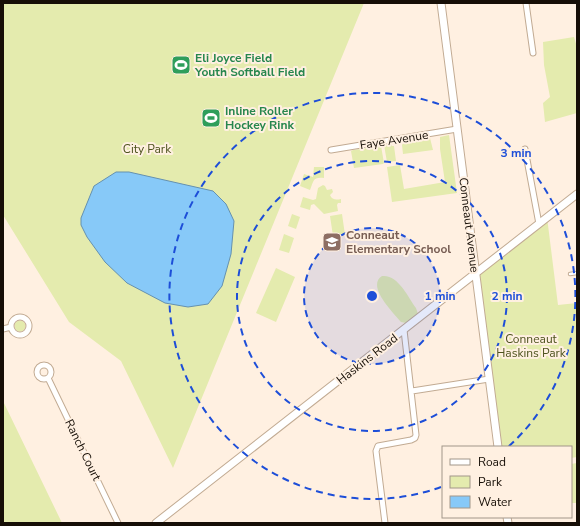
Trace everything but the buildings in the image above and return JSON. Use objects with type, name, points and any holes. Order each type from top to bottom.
[{"type":"main road","name":"Conneaut Avenue","points":[[441,3],[498,446]]},
{"type":"main road","name":"Haskins Road","points":[[156,523],[577,194]]},
{"type":"street","points":[[526,3],[533,53]]},
{"type":"street","name":"Faye Avenue","points":[[331,150],[457,129]]},
{"type":"street","points":[[525,149],[539,224]]},
{"type":"street","points":[[3,329],[11,327]]},
{"type":"street","points":[[385,523],[376,452],[378,446],[415,438],[416,429],[404,330]]},
{"type":"street","name":"Ranch Court","points":[[48,378],[118,523]]},
{"type":"street","points":[[412,391],[489,379]]},
{"type":"lane","points":[[570,274],[577,273]]},
{"type":"green space","name":"City Park","points":[[3,3],[364,3],[173,468],[121,361],[69,322],[3,215]]},
{"type":"green space","points":[[574,37],[577,47],[577,113],[545,122],[543,103],[550,97],[544,65],[543,42]]},
{"type":"green space","points":[[449,135],[457,193],[392,202],[387,167],[400,165],[404,189],[445,182],[440,149],[440,137]]},
{"type":"green space","points":[[430,138],[433,150],[403,154],[402,145],[404,142]]},
{"type":"green space","points":[[391,144],[394,146],[396,161],[387,162],[384,145]]},
{"type":"green space","points":[[381,146],[383,164],[354,168],[351,151]]},
{"type":"green space","points":[[314,167],[324,167],[324,178],[314,180],[310,190],[300,186],[304,174],[313,177]]},
{"type":"green space","points":[[323,185],[327,190],[332,189],[333,192],[330,195],[333,199],[341,199],[341,203],[338,203],[337,205],[338,211],[324,214],[314,204],[311,205],[310,210],[300,207],[303,197],[313,200],[316,199],[318,188]]},
{"type":"green space","points":[[292,214],[300,217],[296,229],[288,226]]},
{"type":"green space","points":[[342,214],[345,235],[333,236],[330,216]]},
{"type":"green space","name":"Conneaut Haskins Park","points":[[547,217],[558,305],[577,303],[577,457],[572,458],[572,446],[500,446],[476,274]]},
{"type":"green space","points":[[284,234],[294,238],[289,253],[279,250]]},
{"type":"green space","points":[[276,268],[295,277],[276,322],[256,313]]},
{"type":"green space","points":[[382,276],[388,276],[398,282],[416,308],[418,314],[406,323],[401,322],[382,299],[377,286],[378,280]]},
{"type":"green space","points":[[20,320],[24,322],[26,326],[24,330],[20,332],[16,330],[14,326],[16,322]]},
{"type":"green space","points":[[3,401],[62,523],[3,523]]},
{"type":"green space","points":[[577,463],[577,503],[572,503],[572,464]]},
{"type":"water","points":[[116,172],[129,172],[213,191],[226,204],[234,221],[231,254],[222,286],[208,304],[188,307],[165,303],[127,283],[105,262],[87,237],[81,225],[81,218],[94,186]]},
{"type":"place","name":"Eli Joyce Field Youth Softball Field","points":[[181,65]]},
{"type":"place","name":"Inline Roller Hockey Rink","points":[[211,118]]},
{"type":"place","name":"Conneaut Elementary School","points":[[332,242]]}]
